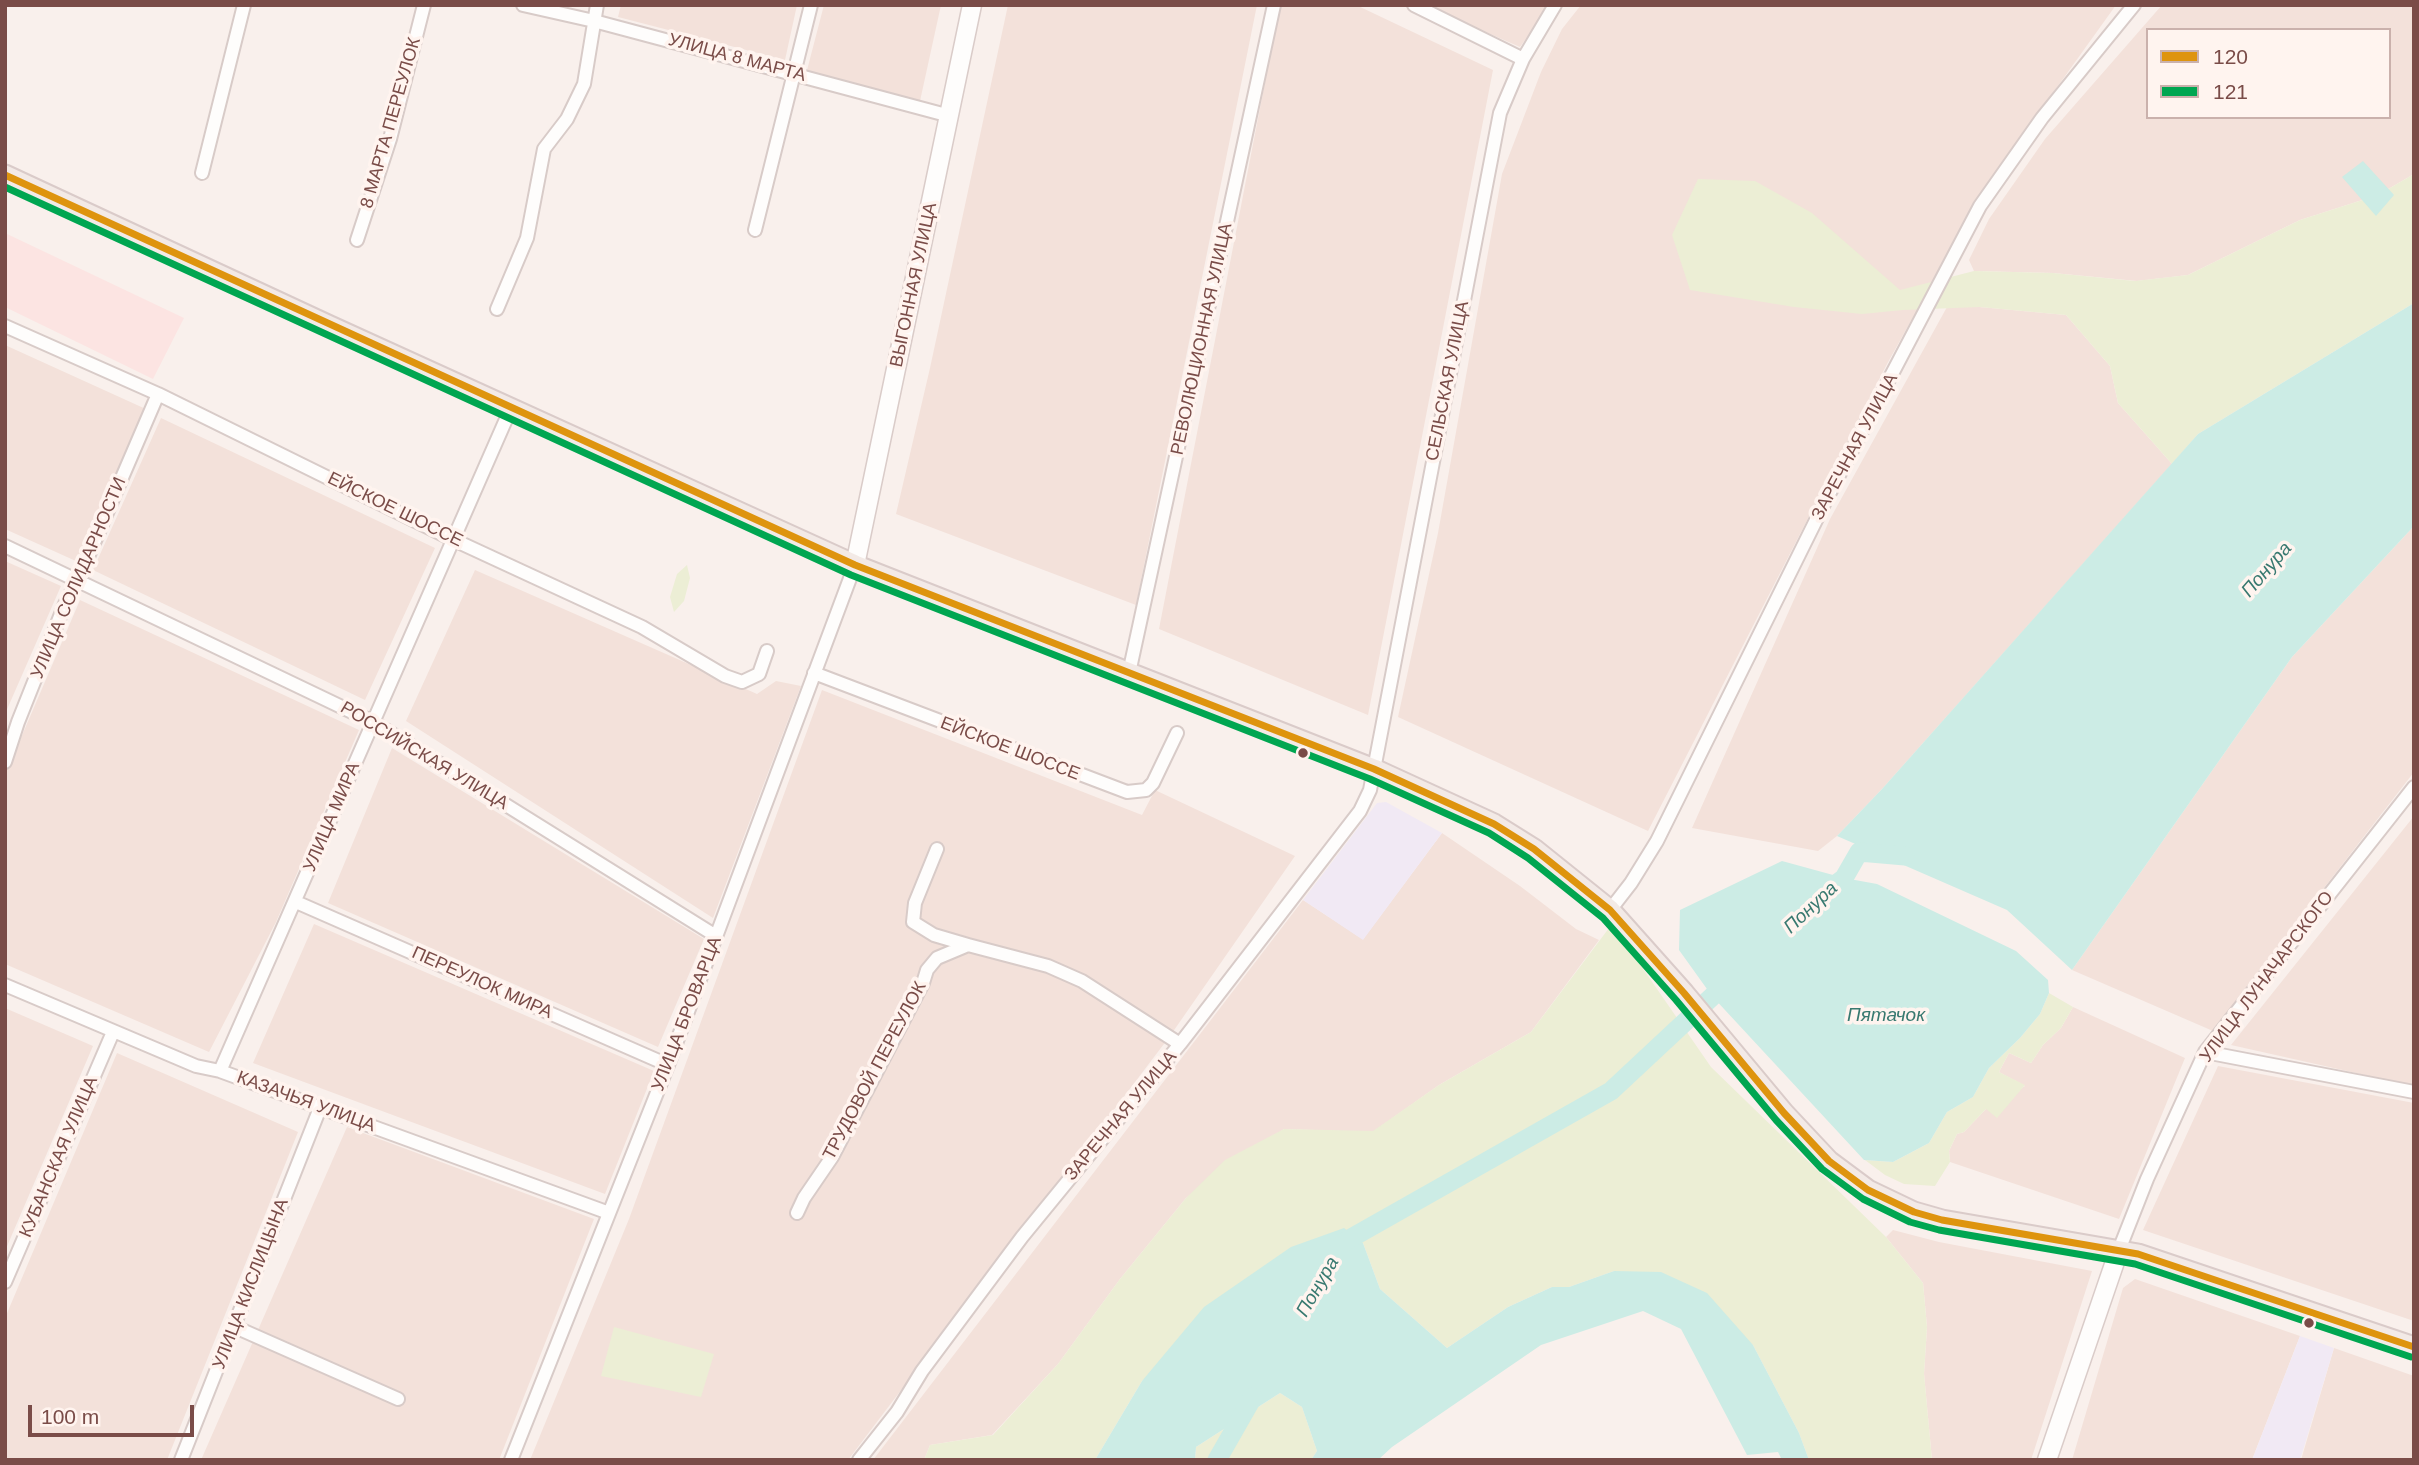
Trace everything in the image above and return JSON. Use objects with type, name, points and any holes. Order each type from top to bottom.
[{"type":"main road","points":[[5,175],[855,565],[1374,769],[1494,824],[1534,849],[1610,910],[1784,1113],[1829,1161],[1868,1190],[1914,1212],[1986,1229],[2119,1250],[2175,1266],[2414,1347]]},
{"type":"street","points":[[202,173],[244,5]]},
{"type":"street","name":"8 МАРТА ПЕРЕУЛОК","points":[[357,240],[390,139],[424,5]]},
{"type":"street","name":"УЛИЦА 8 МАРТА","points":[[523,5],[594,21],[950,116]]},
{"type":"street","points":[[497,309],[527,238],[544,149],[567,119],[584,83],[597,5]]},
{"type":"street","points":[[755,230],[811,5]]},
{"type":"street","name":"ВЫГОННАЯ УЛИЦА","points":[[855,565],[972,5]]},
{"type":"street","name":"РЕВОЛЮЦИОННАЯ УЛИЦА","points":[[1129,673],[1274,5]]},
{"type":"street","points":[[1414,5],[1523,59]]},
{"type":"street","name":"СЕЛЬСКАЯ УЛИЦА","points":[[1374,769],[1500,113],[1523,59],[1555,5]]},
{"type":"street","name":"ЗАРЕЧНАЯ УЛИЦА","points":[[1610,910],[1631,883],[1657,841],[1828,496],[1980,206],[2042,118],[2134,5]]},
{"type":"street","name":"ЕЙСКОЕ ШОССЕ","points":[[5,326],[158,394],[454,540],[642,626],[725,676],[742,682],[759,674],[767,651]]},
{"type":"street","name":"УЛИЦА СОЛИДАРНОСТИ","points":[[5,762],[60,616],[158,394]]},
{"type":"street","name":"УЛИЦА МИРА","points":[[220,1071],[511,408]]},
{"type":"street","name":"РОССИЙСКАЯ УЛИЦА","points":[[5,546],[373,722],[716,936]]},
{"type":"street","name":"УЛИЦА БРОВАРЦА","points":[[511,1460],[668,1065],[855,565]]},
{"type":"street","name":"ЕЙСКОЕ ШОССЕ","points":[[814,673],[1127,792],[1146,790],[1153,783],[1177,733]]},
{"type":"street","name":"ЗАРЕЧНАЯ УЛИЦА","points":[[859,1460],[897,1412],[922,1371],[1022,1237],[1180,1044],[1360,811],[1370,790],[1374,769]]},
{"type":"street","name":"УЛИЦА ЛУНАЧАРСКОГО","points":[[2047,1460],[2119,1250],[2147,1179],[2205,1052],[2414,788]]},
{"type":"street","points":[[937,849],[915,903],[913,922],[934,935],[1048,966],[1082,981],[1180,1044]]},
{"type":"street","name":"ПЕРЕУЛОК МИРА","points":[[296,902],[668,1065]]},
{"type":"street","name":"ТРУДОВОЙ ПЕРЕУЛОК","points":[[797,1213],[832,1157],[923,983],[927,970],[937,958],[968,945]]},
{"type":"street","name":"КАЗАЧЬЯ УЛИЦА","points":[[5,985],[196,1066],[220,1071],[609,1213]]},
{"type":"street","name":"КУБАНСКАЯ УЛИЦА","points":[[5,1282],[113,1032]]},
{"type":"street","points":[[2205,1052],[2414,1092]]},
{"type":"street","name":"УЛИЦА КИСЛИЦЫНА","points":[[181,1460],[320,1108]]},
{"type":"street","points":[[235,1327],[398,1399]]},
{"type":"shaded area","points":[[621,5],[797,5],[785,60],[618,17]]},
{"type":"shaded area","points":[[824,5],[941,5],[920,101],[806,74]]},
{"type":"shaded area","points":[[1008,5],[1257,5],[1136,605],[896,514]]},
{"type":"shaded area","points":[[1280,5],[1356,5],[1493,70],[1368,715],[1159,629]]},
{"type":"shaded area","points":[[1424,5],[1550,5],[1520,47]]},
{"type":"shaded area","points":[[1581,5],[2116,5],[1984,189],[1887,364],[1648,831],[1398,717],[1438,533],[1502,174],[1541,72],[1562,29]]},
{"type":"shaded area","points":[[2162,5],[2414,5],[2414,174],[2378,195],[2300,220],[2188,275],[2137,281],[2053,273],[1974,271],[1969,260],[1989,219],[2045,139]]},
{"type":"shaded area","points":[[5,233],[184,318],[153,379],[5,307]]},
{"type":"shaded area","points":[[1947,307],[1980,307],[2066,315],[2110,366],[2118,403],[2172,464],[1882,789],[1837,836],[1818,851],[1692,828],[1830,519]]},
{"type":"shaded area","points":[[5,345],[148,410],[78,562],[5,529]]},
{"type":"shaded area","points":[[161,418],[435,548],[365,700],[93,570]]},
{"type":"shaded area","points":[[2414,526],[2414,772],[2213,1031],[2072,970],[2292,657]]},
{"type":"shaded area","points":[[5,561],[61,586],[5,714]]},
{"type":"shaded area","points":[[475,570],[757,694],[776,681],[801,686],[713,918],[406,721]]},
{"type":"shaded area","points":[[80,600],[359,730],[276,922],[209,1052],[5,964],[5,775]]},
{"type":"shaded area","points":[[822,690],[1142,815],[1155,790],[1295,856],[1170,1036],[848,1460],[530,1460],[629,1219]]},
{"type":"shaded area","points":[[392,748],[704,939],[658,1047],[328,903]]},
{"type":"shaded area","points":[[1386,802],[1442,833],[1363,940],[1303,900],[1377,803]]},
{"type":"shaded area","points":[[2414,816],[2414,1086],[2231,1045]]},
{"type":"shaded area","points":[[1442,833],[1520,886],[1576,929],[1599,940],[1531,1032],[1439,1085],[1373,1132],[1284,1129],[1186,1198],[1120,1279],[1058,1364],[992,1435],[930,1445],[924,1460],[873,1460],[1303,900],[1363,939]]},
{"type":"shaded area","points":[[314,924],[654,1071],[605,1194],[253,1063]]},
{"type":"shaded area","points":[[2073,1007],[2185,1058],[2119,1219],[1950,1162],[1949,1151],[1957,1134],[1964,1132],[1986,1109],[2025,1086],[1999,1072],[2009,1053],[2031,1063],[2043,1045],[2061,1028]]},
{"type":"shaded area","points":[[5,1008],[93,1046],[5,1251]]},
{"type":"shaded area","points":[[117,1053],[298,1132],[167,1460],[5,1460],[5,1318]]},
{"type":"shaded area","points":[[2218,1066],[2414,1103],[2414,1321],[2143,1230]]},
{"type":"shaded area","points":[[347,1127],[594,1219],[499,1460],[201,1460]]},
{"type":"shaded area","points":[[1893,1230],[1939,1242],[2092,1271],[2031,1460],[1932,1460],[1924,1374],[1927,1327],[1923,1283],[1886,1237]]},
{"type":"shaded area","points":[[2135,1279],[2300,1336],[2252,1460],[2072,1460],[2123,1288]]},
{"type":"shaded area","points":[[2300,1336],[2334,1348],[2300,1460],[2252,1460]]},
{"type":"shaded area","points":[[2334,1348],[2414,1376],[2414,1460],[2301,1460]]},
{"type":"green space","points":[[2414,174],[2414,303],[2198,434],[2172,464],[2118,403],[2110,366],[2066,315],[1980,307],[1862,314],[1794,307],[1690,290],[1672,235],[1698,179],[1755,181],[1812,213],[1900,290],[1974,271],[2053,273],[2135,281],[2188,275],[2300,220],[2378,195]]},
{"type":"green space","points":[[687,565],[690,578],[684,601],[674,612],[670,597],[677,574]]},
{"type":"green space","points":[[1612,924],[1711,1067],[1886,1237],[1923,1283],[1927,1327],[1924,1374],[1932,1460],[1809,1460],[1799,1433],[1753,1345],[1614,1271],[1569,1287],[1552,1287],[1508,1307],[1447,1348],[1380,1289],[1363,1243],[1142,1381],[1095,1460],[924,1460],[930,1445],[993,1435],[1058,1364],[1120,1279],[1186,1198],[1225,1160],[1284,1129],[1373,1131],[1439,1085],[1531,1032]]},
{"type":"green space","points":[[2049,993],[2073,1007],[2061,1028],[2043,1045],[2031,1063],[2009,1053],[1999,1072],[2025,1085],[1997,1118],[1986,1109],[1964,1132],[1957,1134],[1949,1151],[1950,1162],[1935,1186],[1904,1184],[1885,1175],[1865,1160],[1893,1162],[1929,1143],[1947,1112],[1973,1097],[1989,1068],[2040,1014]]},
{"type":"green space","points":[[614,1327],[714,1354],[701,1397],[601,1376]]},
{"type":"green space","points":[[1280,1393],[1302,1407],[1317,1451],[1311,1460],[1195,1460],[1196,1447]]},
{"type":"water","points":[[2363,161],[2394,195],[2376,216],[2342,177]]},
{"type":"water","points":[[2414,303],[2414,526],[2292,657],[2072,970],[2007,910],[1837,836],[2198,434]]},
{"type":"water","name":"Пятачок","points":[[1782,861],[1877,884],[2016,951],[2048,980],[2049,993],[2040,1014],[1989,1068],[1973,1097],[1947,1112],[1929,1143],[1893,1162],[1864,1160],[1712,996],[1679,950],[1680,910]]},
{"type":"water","points":[[1344,1228],[1363,1243],[1380,1289],[1447,1348],[1508,1307],[1552,1287],[1569,1287],[1614,1271],[1661,1272],[1707,1293],[1753,1345],[1799,1433],[1809,1460],[1782,1460],[1778,1452],[1747,1455],[1681,1329],[1643,1311],[1541,1345],[1392,1447],[1378,1460],[1311,1460],[1317,1451],[1302,1407],[1280,1393],[1196,1447],[1195,1460],[1095,1460],[1142,1381],[1204,1307],[1291,1247]]},
{"type":"waterway","name":"Понура","points":[[1823,894],[1844,878],[1859,852],[1905,856]]},
{"type":"waterway","name":"Понура","points":[[1337,1253],[1344,1242],[1611,1091],[1731,979]]},
{"type":"waterway","name":"Понура","points":[[1217,1460],[1253,1397]]},
{"type":"transit line","name":"120","points":[[5,175],[855,565],[1374,769],[1494,824],[1534,849],[1610,910],[1684,993],[1784,1113],[1829,1161],[1868,1190],[1914,1212],[1942,1220],[2138,1254],[2414,1347]]},
{"type":"transit line","name":"121","points":[[5,187],[851,575],[1370,779],[1489,833],[1528,858],[1603,918],[1676,1000],[1776,1120],[1822,1169],[1863,1199],[1910,1222],[1939,1230],[2135,1264],[2411,1357]]}]
